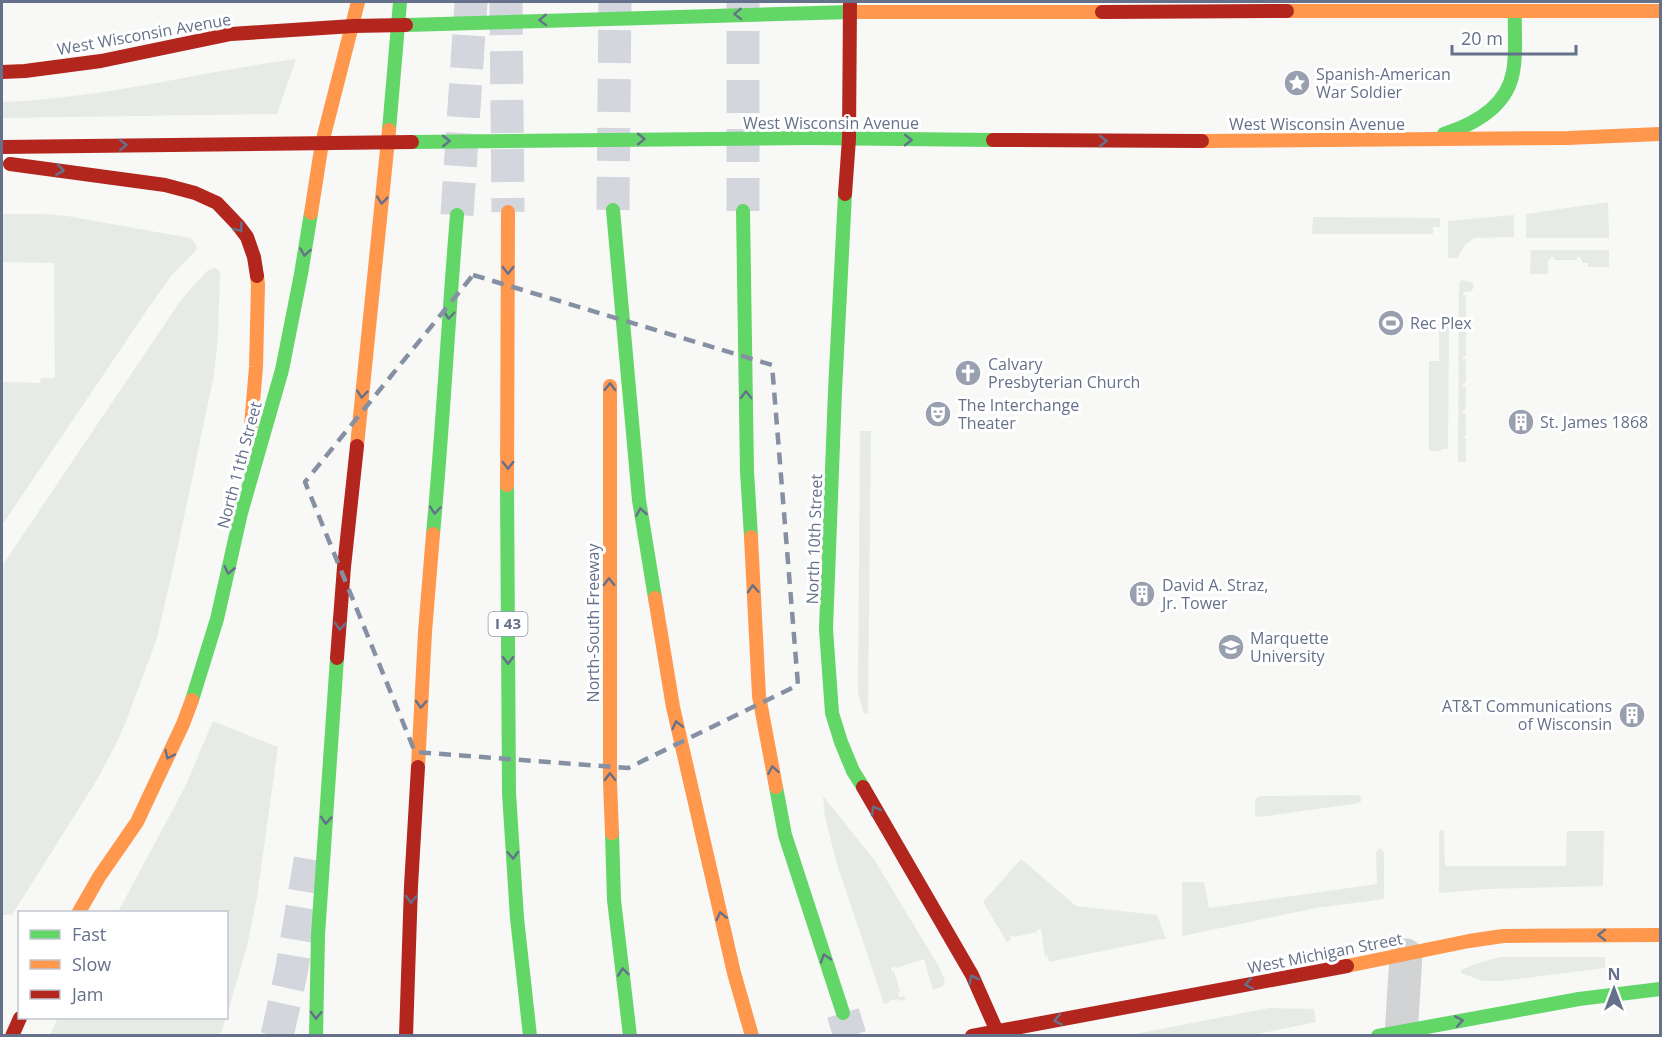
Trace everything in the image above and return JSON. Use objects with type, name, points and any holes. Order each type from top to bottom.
[{"type":"main road","name":"North 11th Street","points":[[80,911],[99,877],[137,822],[183,724],[200,677],[217,619],[241,513],[282,370],[301,274],[322,143],[358,2]]},
{"type":"main road","points":[[316,1035],[322,864],[344,567],[400,2]]},
{"type":"main road","points":[[1341,11],[1384,2]]},
{"type":"main road","name":"West Wisconsin Avenue","points":[[2,72],[101,61],[231,34],[353,26],[796,12],[850,7],[1341,11],[1515,6],[1660,11]]},
{"type":"main road","points":[[1406,140],[1431,138],[1451,132],[1468,125],[1496,104],[1507,90],[1513,76],[1515,6]]},
{"type":"main road","name":"North 10th Street","points":[[850,7],[849,139],[836,367],[826,629],[828,685],[832,713],[853,771],[972,975],[998,1034]]},
{"type":"main road","name":"West Wisconsin Avenue","points":[[2,147],[809,138],[1070,141],[1406,140],[1568,138],[1660,134]]},
{"type":"main road","points":[[2,163],[165,185],[195,193],[217,203],[247,237],[254,257],[258,285],[258,314],[253,414],[241,513]]},
{"type":"main road","points":[[611,339],[613,210],[641,511],[673,707],[734,972],[752,1035]]},
{"type":"main road","points":[[743,211],[747,471],[759,696],[785,835],[843,1013]]},
{"type":"main road","name":"I 43","points":[[508,212],[509,793],[517,918],[530,1035]]},
{"type":"main road","points":[[406,1035],[424,632],[442,434],[457,215]]},
{"type":"main road","name":"North-South Freeway","points":[[610,374],[610,782],[614,900],[630,1033]]},
{"type":"main road","name":"West Michigan Street","points":[[972,1035],[998,1034],[1468,941],[1503,936],[1660,935]]},
{"type":"main road","points":[[1393,1034],[1579,999],[1660,989]]},
{"type":"main road","points":[[12,1035],[19,1019]]},
{"type":"street","points":[[1393,1034],[1406,955]]},
{"type":"highlighted area","points":[[473,275],[772,365],[798,685],[628,768],[415,752],[305,482]]},
{"type":"shaded area","points":[[296,59],[277,114],[2,118],[2,102],[112,91]]},
{"type":"shaded area","points":[[1608,202],[1609,238],[1526,238],[1526,214]]},
{"type":"shaded area","points":[[2,214],[67,216],[190,238],[197,249],[172,275],[149,307],[2,525],[2,382],[40,383],[41,378],[55,378],[54,263],[2,262]]},
{"type":"shaded area","points":[[1514,215],[1514,237],[1474,238],[1465,245],[1457,258],[1448,258],[1448,221]]},
{"type":"shaded area","points":[[1313,217],[1440,218],[1440,227],[1433,227],[1433,234],[1312,234]]},
{"type":"shaded area","points":[[1531,250],[1609,250],[1609,267],[1588,267],[1588,263],[1583,263],[1580,257],[1577,257],[1577,260],[1554,260],[1554,257],[1551,257],[1548,260],[1548,274],[1530,274]]},
{"type":"shaded area","points":[[214,268],[220,273],[214,375],[157,638],[118,740],[98,778],[12,915],[2,915],[2,566],[181,300],[207,271]]},
{"type":"shaded area","points":[[1461,280],[1474,285],[1472,291],[1463,292],[1463,295],[1466,295],[1466,329],[1463,329],[1463,332],[1466,332],[1466,356],[1463,356],[1463,359],[1466,359],[1466,383],[1463,383],[1463,387],[1466,387],[1466,409],[1463,413],[1466,414],[1466,436],[1463,438],[1466,438],[1466,462],[1458,462],[1459,284]]},
{"type":"shaded area","points":[[1439,321],[1449,321],[1448,449],[1429,451],[1429,361],[1439,361]]},
{"type":"shaded area","points":[[860,431],[871,431],[868,713],[864,714],[858,693]]},
{"type":"shaded area","points":[[213,721],[278,747],[257,897],[247,946],[228,1012],[228,911],[119,911],[186,785]]},
{"type":"shaded area","points":[[1357,795],[1362,800],[1354,804],[1260,817],[1255,815],[1255,799],[1260,796]]},
{"type":"shaded area","points":[[823,796],[875,861],[938,965],[945,981],[943,986],[933,990],[924,959],[896,968],[895,966],[891,968],[900,991],[898,992],[899,997],[904,996],[906,999],[898,1001],[897,999],[884,1004],[837,864],[825,817]]},
{"type":"shaded area","points":[[1439,831],[1444,831],[1445,866],[1566,866],[1567,831],[1604,831],[1603,886],[1486,889],[1439,893]]},
{"type":"shaded area","points":[[1381,848],[1384,853],[1384,899],[1316,908],[1182,936],[1182,882],[1204,882],[1209,908],[1377,884],[1376,852]]},
{"type":"shaded area","points":[[1021,859],[1076,906],[1157,915],[1166,939],[1049,962],[1048,956],[1045,957],[1041,929],[1037,932],[1010,936],[1011,940],[1007,942],[983,902]]},
{"type":"shaded area","points":[[1501,957],[1605,957],[1605,968],[1502,981],[1483,981],[1461,973],[1461,970],[1471,966]]},
{"type":"shaded area","points":[[1269,1008],[1314,1009],[1316,1022],[1253,1035],[1130,1035]]},
{"type":"shaded area","points":[[58,1019],[226,1019],[220,1035],[50,1035]]},
{"type":"tunnel","points":[[457,215],[471,2]]},
{"type":"tunnel","points":[[506,2],[508,212]]},
{"type":"tunnel","points":[[613,210],[615,2]]},
{"type":"tunnel","points":[[743,2],[743,211]]},
{"type":"tunnel","points":[[277,1036],[291,973],[311,855]]},
{"type":"tunnel","points":[[843,1013],[850,1036]]},
{"type":"traffic: fast","points":[[389,130],[400,2]]},
{"type":"traffic: fast","points":[[1444,134],[1478,119],[1497,104],[1504,95],[1513,72],[1515,11]]},
{"type":"traffic: fast","points":[[406,25],[851,12]]},
{"type":"traffic: fast","points":[[412,142],[809,138],[993,140]]},
{"type":"traffic: fast","points":[[845,194],[826,629],[832,713],[853,771],[863,787]]},
{"type":"traffic: fast","points":[[613,210],[639,500],[655,598]]},
{"type":"traffic: fast","points":[[743,211],[747,471],[751,537]]},
{"type":"traffic: fast","points":[[192,700],[217,619],[241,513],[282,370],[311,213]]},
{"type":"traffic: fast","points":[[433,534],[457,215]]},
{"type":"traffic: fast","points":[[507,485],[509,793],[517,918],[530,1036]]},
{"type":"traffic: fast","points":[[316,1036],[318,935],[337,658]]},
{"type":"traffic: fast","points":[[776,787],[785,835],[843,1013]]},
{"type":"traffic: fast","points":[[612,833],[614,900],[630,1036]]},
{"type":"traffic: fast","points":[[1378,1036],[1579,999],[1660,989]]},
{"type":"traffic: slow","points":[[311,213],[322,143],[358,2]]},
{"type":"traffic: slow","points":[[1287,11],[1660,11]]},
{"type":"traffic: slow","points":[[851,12],[1102,12]]},
{"type":"traffic: slow","points":[[357,446],[389,130]]},
{"type":"traffic: slow","points":[[1202,141],[1568,138],[1660,134]]},
{"type":"traffic: slow","points":[[507,485],[508,212]]},
{"type":"traffic: slow","points":[[251,425],[256,367],[257,276]]},
{"type":"traffic: slow","points":[[610,386],[612,833]]},
{"type":"traffic: slow","points":[[418,767],[433,534]]},
{"type":"traffic: slow","points":[[751,537],[759,696],[776,787]]},
{"type":"traffic: slow","points":[[655,598],[673,707],[734,973],[752,1036]]},
{"type":"traffic: slow","points":[[80,911],[99,877],[137,822],[192,700]]},
{"type":"traffic: slow","points":[[1347,966],[1503,936],[1660,935]]},
{"type":"traffic: jam","points":[[845,194],[849,139],[850,2]]},
{"type":"traffic: jam","points":[[1102,12],[1287,11]]},
{"type":"traffic: jam","points":[[2,72],[101,61],[231,34],[406,25]]},
{"type":"traffic: jam","points":[[993,140],[1202,141]]},
{"type":"traffic: jam","points":[[2,147],[412,142]]},
{"type":"traffic: jam","points":[[10,164],[165,185],[195,193],[217,203],[247,237],[254,257],[257,276]]},
{"type":"traffic: jam","points":[[337,658],[357,446]]},
{"type":"traffic: jam","points":[[406,1036],[418,767]]},
{"type":"traffic: jam","points":[[863,787],[972,975],[999,1036]]},
{"type":"traffic: jam","points":[[972,1036],[1347,966]]},
{"type":"traffic: jam","points":[[12,1036],[20,1019]]},
{"type":"place","name":"Spanish-American War Soldier","points":[[1297,83]]},
{"type":"place","name":"Rec Plex","points":[[1391,323]]},
{"type":"place","name":"Calvary Presbyterian Church","points":[[968,373]]},
{"type":"place","name":"The Interchange Theater","points":[[938,414]]},
{"type":"place","name":"St. James 1868","points":[[1521,422]]},
{"type":"place","name":"David A. Straz, Jr. Tower","points":[[1142,594]]},
{"type":"place","name":"Marquette University","points":[[1231,647]]},
{"type":"place","name":"AT&T Communications of Wisconsin","points":[[1632,715]]}]
